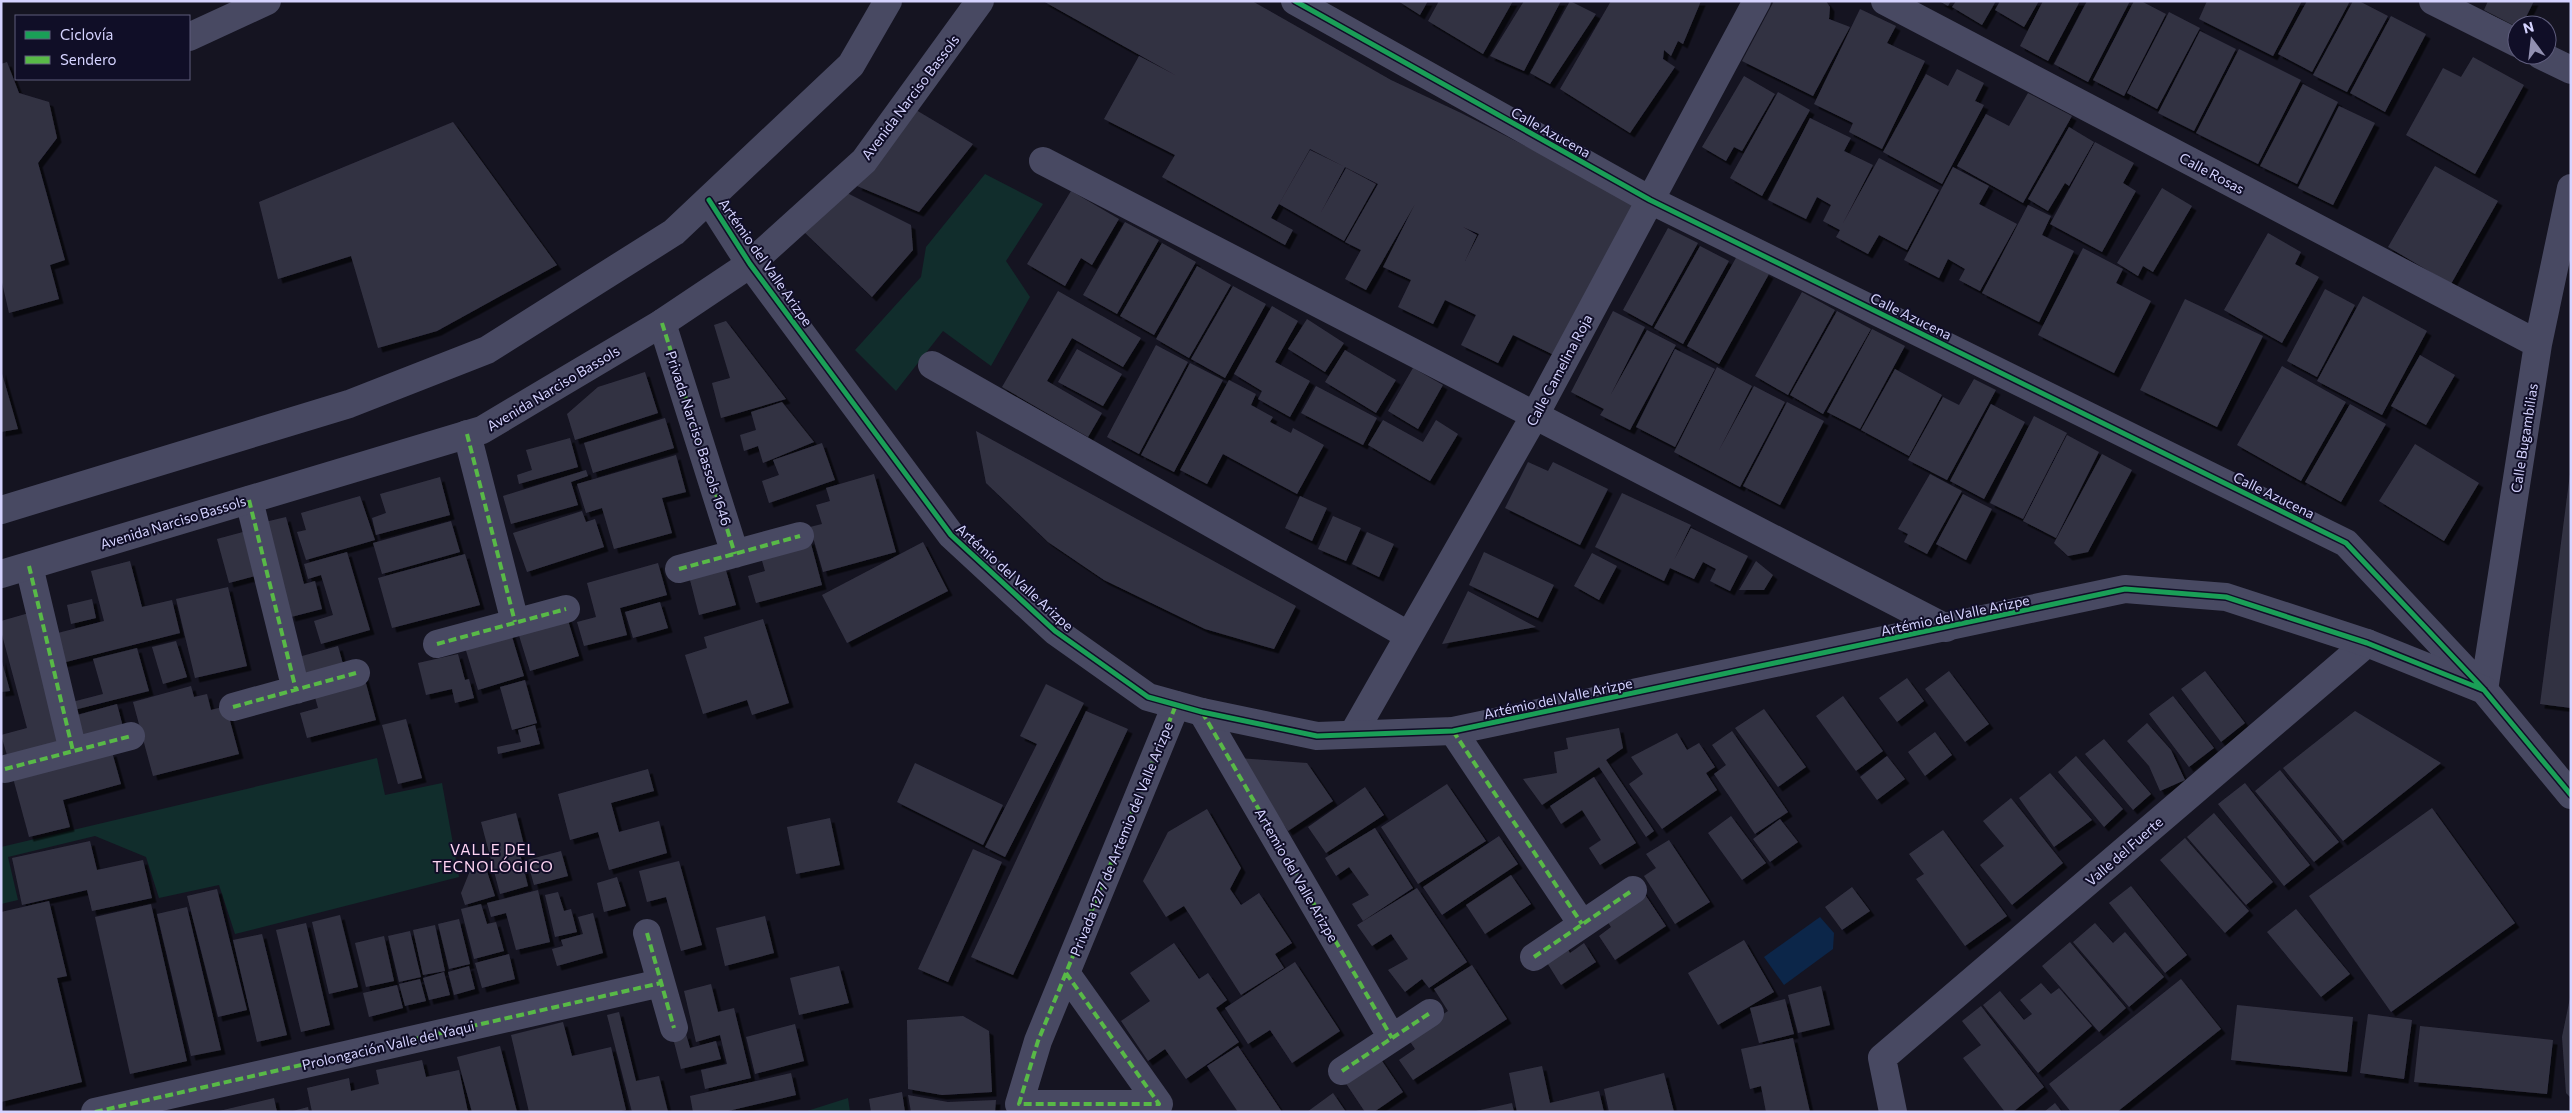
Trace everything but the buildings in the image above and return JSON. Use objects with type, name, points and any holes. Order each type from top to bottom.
[{"type":"street","points":[[190,37],[267,1]]},
{"type":"street","points":[[1,510],[349,404],[487,350],[674,232],[851,65],[888,1]]},
{"type":"street","name":"Avenida Narciso Bassols","points":[[1,574],[482,430],[662,323],[750,264],[864,160],[980,1]]},
{"type":"street","name":"Calle Azucena","points":[[1295,1],[1650,200],[2346,543],[2484,690]]},
{"type":"street","name":"Calle Camelina Roja","points":[[1353,734],[1535,415],[1757,1]]},
{"type":"street","name":"Calle Rosas","points":[[1885,1],[2538,344]]},
{"type":"street","points":[[2433,1],[2507,38]]},
{"type":"street","points":[[2557,63],[2571,70]]},
{"type":"street","points":[[1043,161],[1946,628]]},
{"type":"street","name":"Calle Bugambilias","points":[[2484,690],[2538,344],[2571,188]]},
{"type":"street","name":"Artémio del Valle Arizpe","points":[[709,200],[750,264],[951,535],[1054,631],[1148,697],[1317,736],[1453,731],[2125,589],[2226,597],[2366,643],[2484,690],[2571,795]]},
{"type":"street","name":"Privada Narciso Bassols 1646","points":[[662,323],[735,554]]},
{"type":"street","points":[[932,365],[1408,635]]},
{"type":"street","points":[[467,434],[515,622]]},
{"type":"street","points":[[249,500],[296,690]]},
{"type":"street","points":[[679,569],[800,536]]},
{"type":"street","points":[[28,566],[72,751]]},
{"type":"street","points":[[437,644],[566,609]]},
{"type":"street","name":"Valle del Fuerte","points":[[1893,1112],[1882,1058],[2366,643]]},
{"type":"street","points":[[233,707],[356,673]]},
{"type":"street","name":"Privada 1277 de Artemio del Valle Arizpe","points":[[1066,973],[1159,1104],[1019,1104],[1038,1041],[1066,973],[1189,708]]},
{"type":"street","name":"Artemio del Valle Arizpe","points":[[1189,708],[1392,1038]]},
{"type":"street","points":[[1453,731],[1582,924]]},
{"type":"street","points":[[5,769],[131,736]]},
{"type":"street","points":[[1534,957],[1634,890]]},
{"type":"street","points":[[647,933],[674,1028]]},
{"type":"street","name":"Prolongación Valle del Yaqui","points":[[109,1110],[661,983]]},
{"type":"street","points":[[1342,1071],[1430,1013]]},
{"type":"green space","points":[[985,174],[1043,204],[1006,261],[1030,297],[991,366],[943,331],[896,391],[855,350],[921,277],[926,247]]},
{"type":"green space","points":[[377,758],[385,795],[442,783],[459,877],[235,934],[219,885],[159,898],[146,857],[95,836],[8,857],[18,900],[1,904],[1,847]]},
{"type":"green space","points":[[848,1098],[850,1112],[804,1112]]},
{"type":"water","points":[[1820,917],[1834,933],[1833,949],[1784,985],[1764,957]]},
{"type":"marked path","points":[[662,323],[735,554]]},
{"type":"marked path","points":[[467,434],[515,622]]},
{"type":"marked path","points":[[249,500],[296,690]]},
{"type":"marked path","points":[[679,569],[800,536]]},
{"type":"marked path","points":[[29,566],[73,751]]},
{"type":"marked path","points":[[437,644],[566,609]]},
{"type":"marked path","points":[[233,707],[356,673]]},
{"type":"marked path","points":[[1066,973],[1159,1104],[1019,1104],[1038,1041],[1176,705]]},
{"type":"marked path","points":[[1202,712],[1392,1038]]},
{"type":"marked path","points":[[1453,731],[1582,924]]},
{"type":"marked path","points":[[5,769],[131,736]]},
{"type":"marked path","points":[[1534,957],[1633,890]]},
{"type":"marked path","points":[[647,933],[674,1028]]},
{"type":"marked path","points":[[95,1112],[661,983]]},
{"type":"marked path","points":[[1342,1071],[1430,1013]]},
{"type":"cycle path","points":[[1295,1],[1650,200],[2346,543],[2484,690],[2571,795]]},
{"type":"cycle path","points":[[709,200],[750,264],[951,535],[1055,631],[1148,697],[1202,712],[1317,736],[1453,731],[2125,589],[2226,597],[2367,643],[2484,690]]},
{"type":"district","name":"VALLE DEL TECNOLÓGICO","points":[[493,858]]}]
